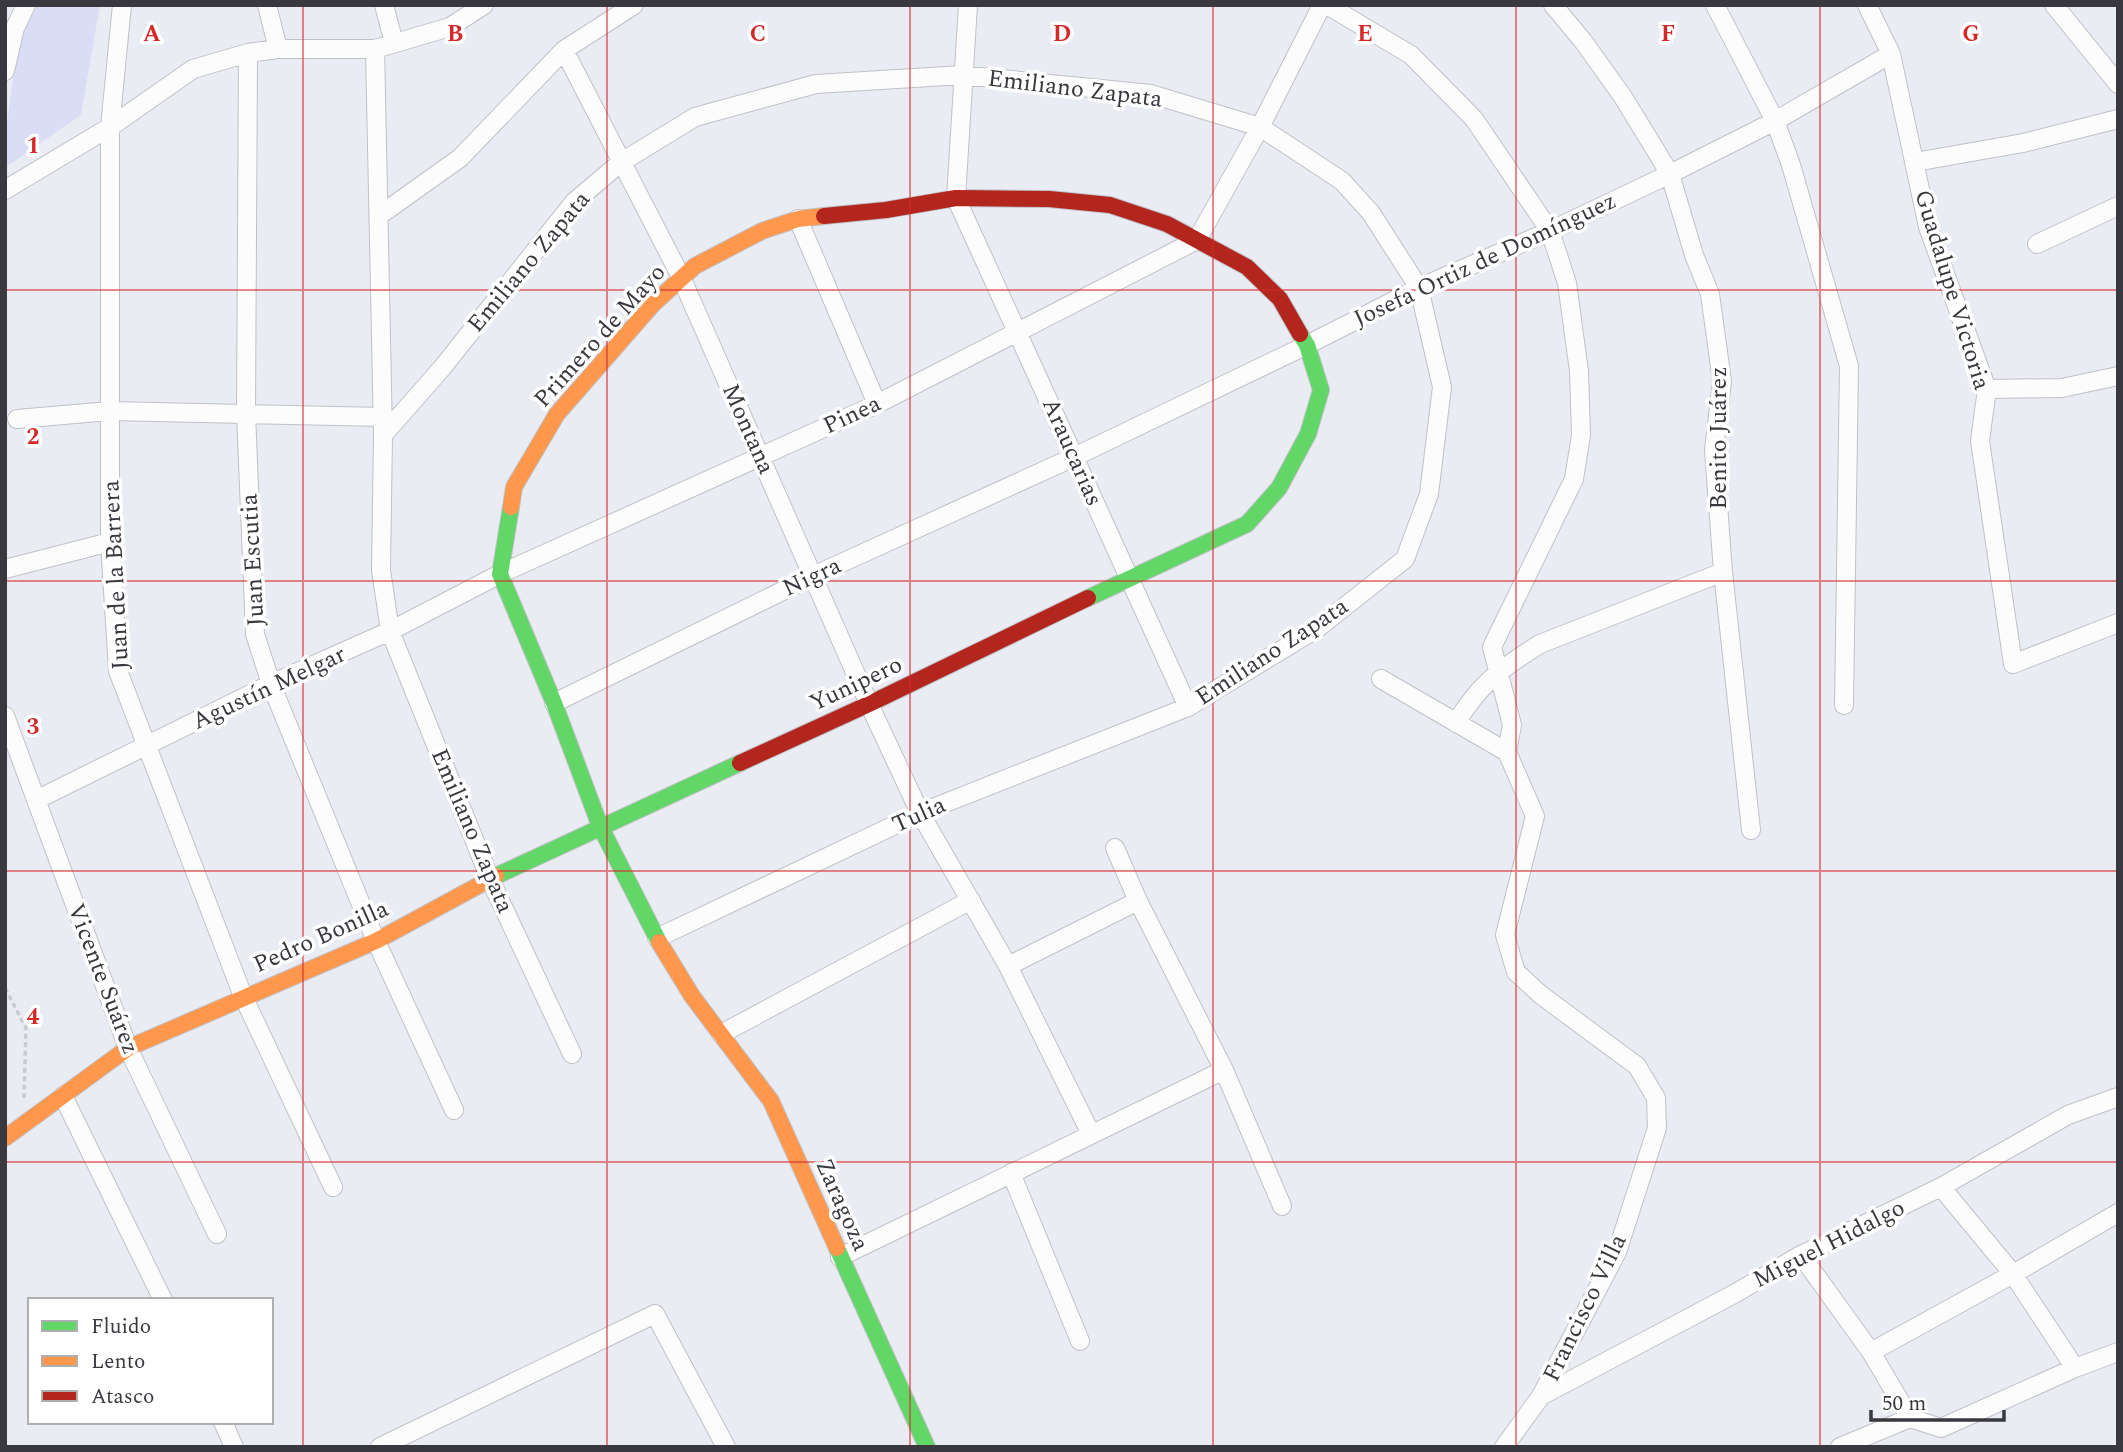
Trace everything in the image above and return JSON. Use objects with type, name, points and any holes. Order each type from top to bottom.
[{"type":"street","points":[[5,71],[15,28],[26,5]]},
{"type":"street","name":"Juan de la Barrera","points":[[121,5],[110,127],[110,542],[118,671],[243,996],[333,1187]]},
{"type":"street","points":[[267,5],[278,49]]},
{"type":"street","points":[[384,5],[394,43]]},
{"type":"street","points":[[5,190],[110,127],[193,69],[248,53],[278,49],[375,49],[450,27],[484,5]]},
{"type":"street","points":[[380,215],[460,158],[564,50],[634,5]]},
{"type":"street","points":[[968,5],[956,198],[1049,199],[1110,205],[1167,225],[1197,240],[1247,267],[1280,299],[1307,345],[1321,390],[1308,434],[1279,488],[1247,524],[1129,578]]},
{"type":"street","points":[[1197,240],[1325,5],[1411,55],[1474,119],[1550,231],[1567,282],[1578,371],[1581,435],[1574,479],[1492,647],[1512,725],[1507,752],[1381,679]]},
{"type":"street","name":"Benito Juárez","points":[[1553,5],[1623,97],[1670,174],[1694,255],[1710,294],[1722,381],[1714,450],[1723,572],[1751,830]]},
{"type":"street","points":[[1715,5],[1775,121],[1795,178],[1849,366],[1843,705]]},
{"type":"street","name":"Guadalupe Victoria","points":[[1867,5],[1891,54],[1928,227],[1987,389],[1980,441],[2013,664],[2118,623]]},
{"type":"street","points":[[2054,5],[2118,84]]},
{"type":"street","name":"Emiliano Zapata","points":[[375,49],[383,426],[381,570],[390,631],[489,879],[572,1054]]},
{"type":"street","name":"Montana","points":[[564,50],[681,277],[869,704],[920,813],[1008,966],[1091,1135]]},
{"type":"street","name":"Juan Escutia","points":[[248,53],[246,412],[256,634],[271,684],[376,940],[454,1110]]},
{"type":"street","name":"Josefa Ortiz de Domínguez","points":[[1074,457],[1419,288],[1550,231],[1670,174],[1775,121],[1891,54]]},
{"type":"street","name":"Emiliano Zapata","points":[[383,426],[442,368],[574,202],[620,163],[695,117],[816,85],[962,75],[1151,94],[1260,127],[1342,181],[1371,213],[1419,288],[1442,387],[1429,494],[1405,559],[1319,627],[1188,707]]},
{"type":"street","points":[[1914,162],[2023,143],[2118,119]]},
{"type":"street","name":"Primero de Mayo","points":[[500,574],[513,487],[557,414],[653,304],[681,277],[695,266],[762,231],[799,219],[886,210],[956,198]]},
{"type":"street","name":"Araucarias","points":[[956,198],[1188,707]]},
{"type":"street","points":[[2037,244],[2118,206]]},
{"type":"street","points":[[799,219],[877,404]]},
{"type":"street","name":"Pinea","points":[[500,574],[877,404],[1197,240]]},
{"type":"street","points":[[1987,389],[2062,388],[2118,376]]},
{"type":"street","points":[[17,419],[110,411],[246,412],[383,426]]},
{"type":"street","name":"Nigra","points":[[554,703],[813,576],[1074,457]]},
{"type":"street","points":[[5,569],[110,542]]},
{"type":"street","points":[[1456,723],[1478,690],[1540,644],[1723,572]]},
{"type":"street","points":[[500,574],[554,703],[600,826],[657,938]]},
{"type":"street","name":"Agustín Melgar","points":[[36,800],[271,684],[390,631],[500,574]]},
{"type":"street","name":"Yunipero","points":[[600,826],[869,704],[1129,578]]},
{"type":"street","name":"Tulia","points":[[657,938],[920,813],[1188,707]]},
{"type":"street","name":"Vicente Suárez","points":[[5,716],[128,1048],[217,1234]]},
{"type":"street","name":"Francisco Villa","points":[[1504,1447],[1541,1396],[1617,1252],[1657,1128],[1656,1098],[1637,1066],[1541,995],[1516,972],[1505,935],[1535,816],[1507,752]]},
{"type":"street","name":"Pedro Bonilla","points":[[5,1138],[128,1048],[376,940],[489,879],[600,826]]},
{"type":"street","points":[[1115,848],[1138,901],[1224,1070],[1282,1206]]},
{"type":"street","points":[[721,1034],[971,900]]},
{"type":"street","points":[[1008,966],[1138,901]]},
{"type":"street","name":"Zaragoza","points":[[657,938],[692,996],[771,1101],[928,1447]]},
{"type":"street","points":[[840,1257],[1224,1070]]},
{"type":"street","points":[[63,1096],[162,1298]]},
{"type":"street","name":"Miguel Hidalgo","points":[[1541,1396],[1734,1294],[1801,1255],[1941,1187],[2068,1115],[2118,1097]]},
{"type":"street","points":[[1012,1173],[1080,1341]]},
{"type":"street","points":[[1941,1187],[2014,1274],[2075,1368]]},
{"type":"street","points":[[1871,1352],[2014,1274],[2118,1213]]},
{"type":"street","points":[[1801,1255],[1871,1352],[1910,1418]]},
{"type":"street","points":[[380,1447],[655,1314],[726,1447]]},
{"type":"street","points":[[1840,1447],[1910,1418],[1941,1428],[2075,1368],[2118,1352]]},
{"type":"street","points":[[224,1424],[234,1447]]},
{"type":"path","points":[[5,988],[26,1028],[23,1125]]},
{"type":"shaded area","points":[[23,5],[100,5],[81,115],[5,168],[5,137]]},
{"type":"traffic: fast","points":[[1088,598],[1247,524],[1279,488],[1308,434],[1321,390],[1307,345],[1300,334]]},
{"type":"traffic: fast","points":[[511,507],[500,574],[554,703],[600,826],[659,942]]},
{"type":"traffic: fast","points":[[496,876],[740,763]]},
{"type":"traffic: fast","points":[[837,1248],[927,1447]]},
{"type":"traffic: slow","points":[[511,507],[514,487],[557,414],[653,304],[695,266],[762,231],[798,219],[824,216]]},
{"type":"traffic: slow","points":[[5,1138],[128,1048],[376,941],[496,876]]},
{"type":"traffic: slow","points":[[659,942],[692,996],[771,1101],[837,1248]]},
{"type":"traffic: jam","points":[[824,216],[886,210],[956,198],[1049,199],[1110,205],[1167,224],[1247,267],[1280,299],[1300,334]]},
{"type":"traffic: jam","points":[[740,763],[1088,598]]}]
